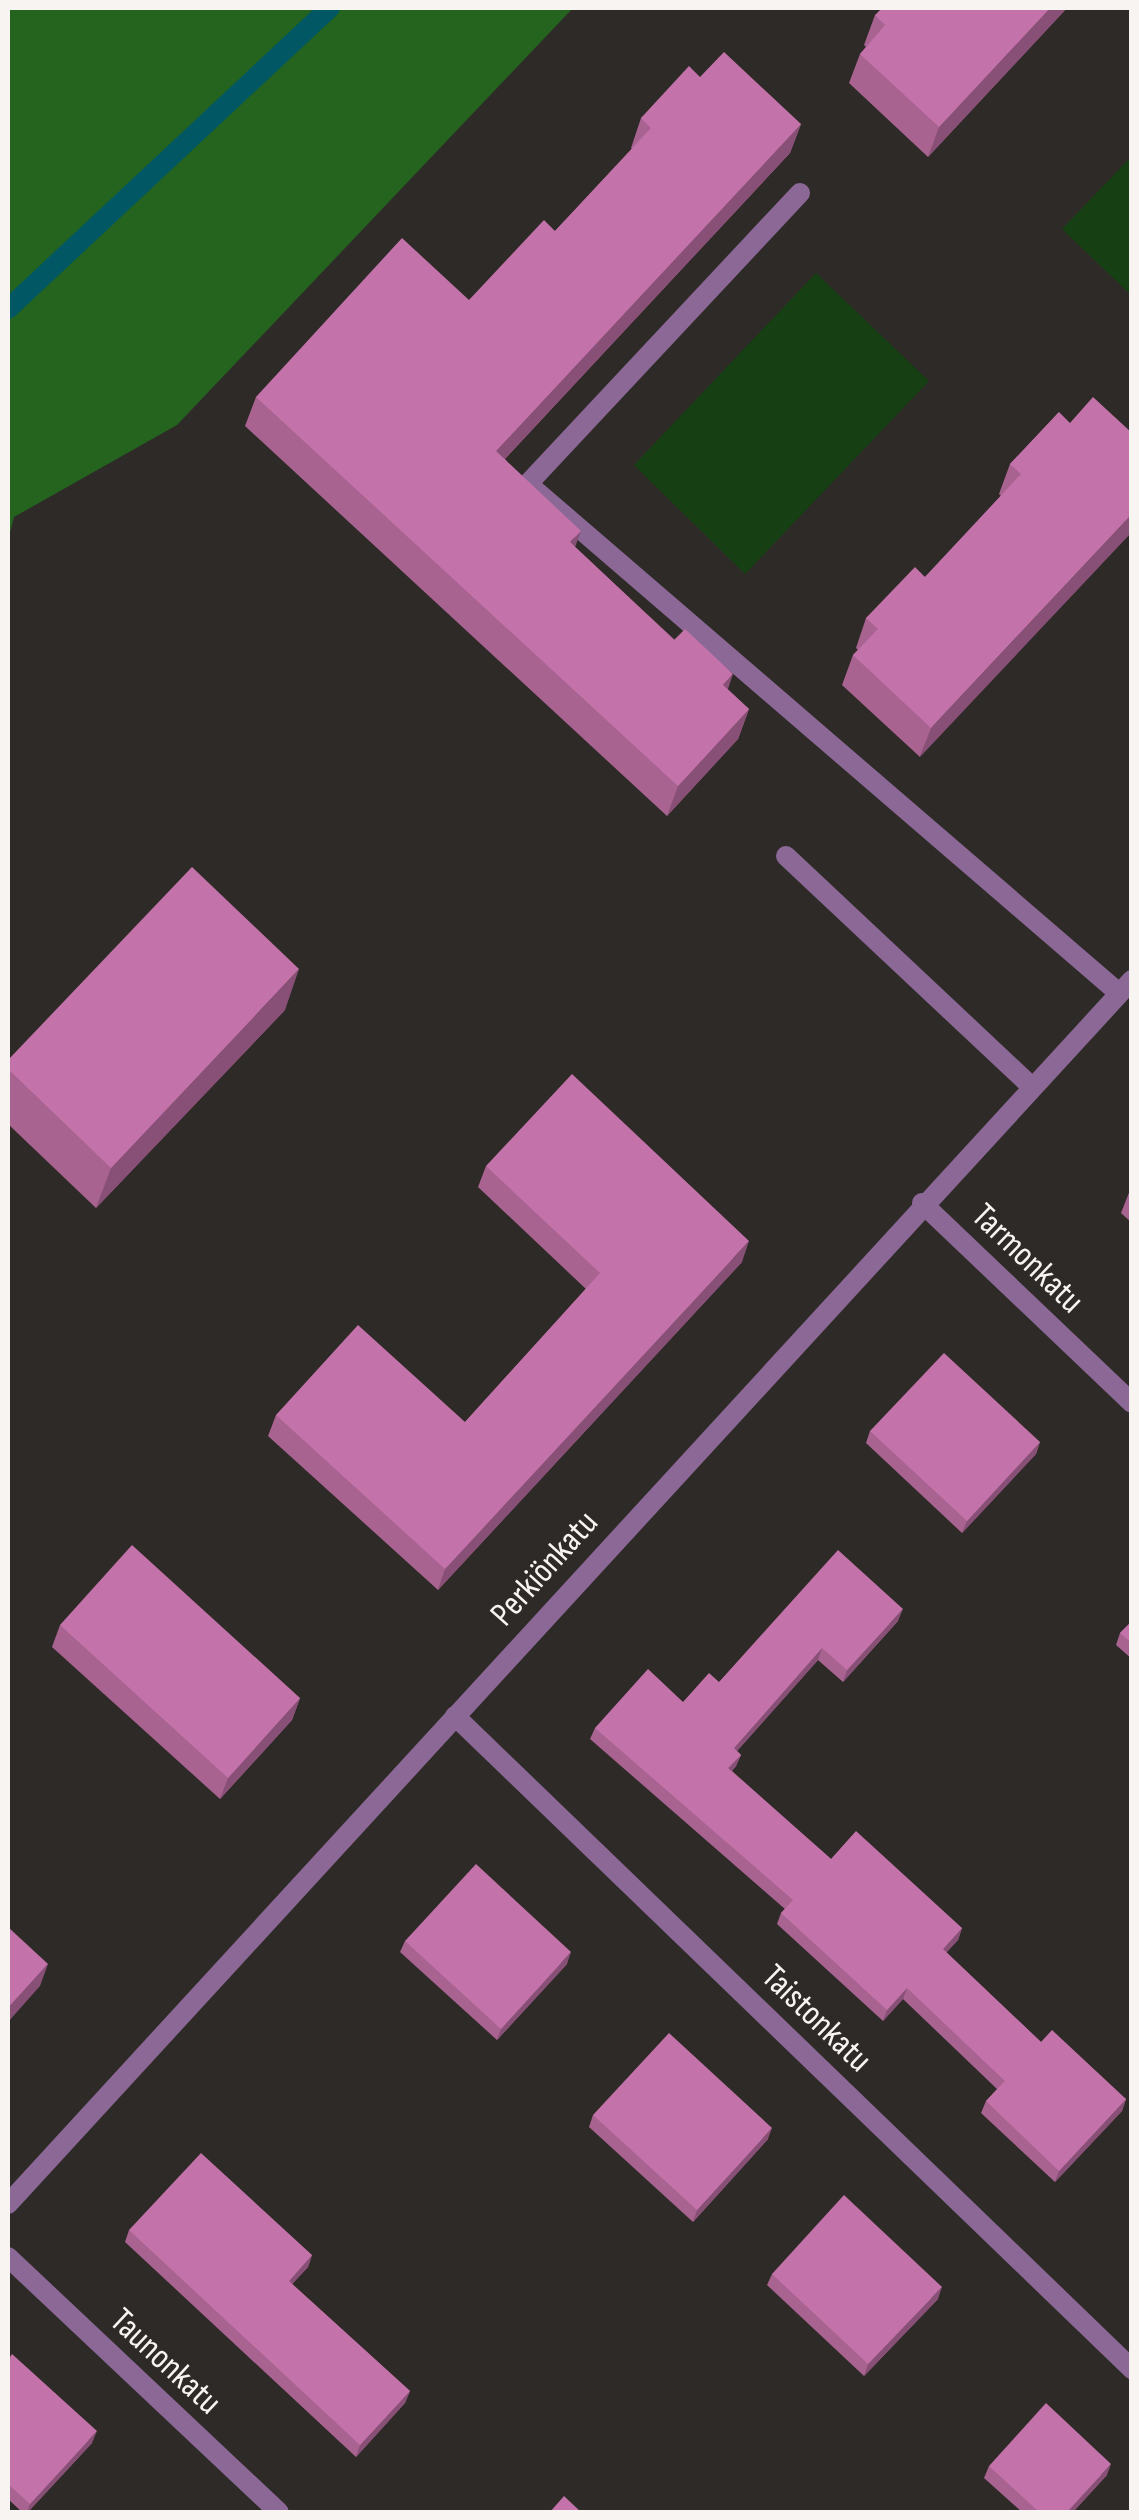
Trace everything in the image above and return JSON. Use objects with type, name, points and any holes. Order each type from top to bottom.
[{"type":"street","points":[[800,193],[528,484],[1125,986]]},
{"type":"street","points":[[786,856],[1032,1087]]},
{"type":"street","name":"Perkiönkatu","points":[[8,2204],[1125,986]]},
{"type":"street","name":"Tarmonkatu","points":[[922,1203],[1132,1403]]},
{"type":"street","name":"Taistonkatu","points":[[456,1716],[1132,2369]]},
{"type":"street","name":"Taunonkatu","points":[[8,2257],[280,2512]]},
{"type":"green space","points":[[8,8],[573,8],[177,425],[14,517],[8,540]]},
{"type":"green space","points":[[1131,157],[1131,295],[1062,229]]},
{"type":"green space","points":[[816,273],[929,381],[745,574],[634,465]]},
{"type":"building","points":[[882,8],[1050,8],[939,127],[860,54],[885,25],[875,15]]},
{"type":"building","points":[[724,52],[801,124],[496,451],[581,531],[570,542],[674,640],[685,629],[733,674],[723,685],[749,709],[678,786],[256,397],[402,238],[469,300],[544,220],[555,231],[651,128],[641,118],[689,66],[700,77]]},
{"type":"building","points":[[1093,397],[1132,433],[1132,514],[931,728],[853,655],[878,629],[866,618],[915,567],[925,577],[1021,474],[1010,464],[1059,412],[1070,423]]},
{"type":"building","points":[[192,867],[299,969],[111,1168],[8,1069],[8,1060]]},
{"type":"building","points":[[572,1074],[749,1241],[445,1569],[276,1415],[358,1325],[465,1422],[600,1273],[486,1166]]},
{"type":"building","points":[[944,1353],[1040,1442],[967,1521],[870,1431]]},
{"type":"building","points":[[132,1545],[300,1698],[228,1778],[60,1625]]},
{"type":"building","points":[[838,1550],[903,1609],[847,1670],[822,1648],[734,1748],[741,1755],[728,1768],[831,1859],[856,1831],[962,1928],[943,1949],[1041,2042],[1052,2030],[1126,2099],[1059,2171],[986,2101],[1005,2081],[907,1988],[887,2010],[781,1913],[793,1900],[595,1728],[648,1669],[683,1702],[709,1673],[719,1682]]},
{"type":"building","points":[[1132,1621],[1132,1643],[1120,1633]]},
{"type":"building","points":[[476,1864],[571,1952],[501,2029],[405,1941]]},
{"type":"building","points":[[8,1927],[48,1964],[8,2008]]},
{"type":"building","points":[[669,2033],[772,2128],[697,2210],[593,2115]]},
{"type":"building","points":[[201,2153],[312,2255],[289,2281],[410,2391],[360,2445],[129,2230]]},
{"type":"building","points":[[844,2195],[942,2287],[868,2364],[772,2274]]},
{"type":"building","points":[[12,2354],[97,2431],[30,2504],[8,2484],[8,2360]]},
{"type":"building","points":[[1046,2403],[1111,2464],[1067,2512],[1039,2512],[989,2466]]},
{"type":"building","points":[[564,2496],[581,2512],[550,2512]]},
{"type":"waterway","points":[[8,309],[330,8]]}]
